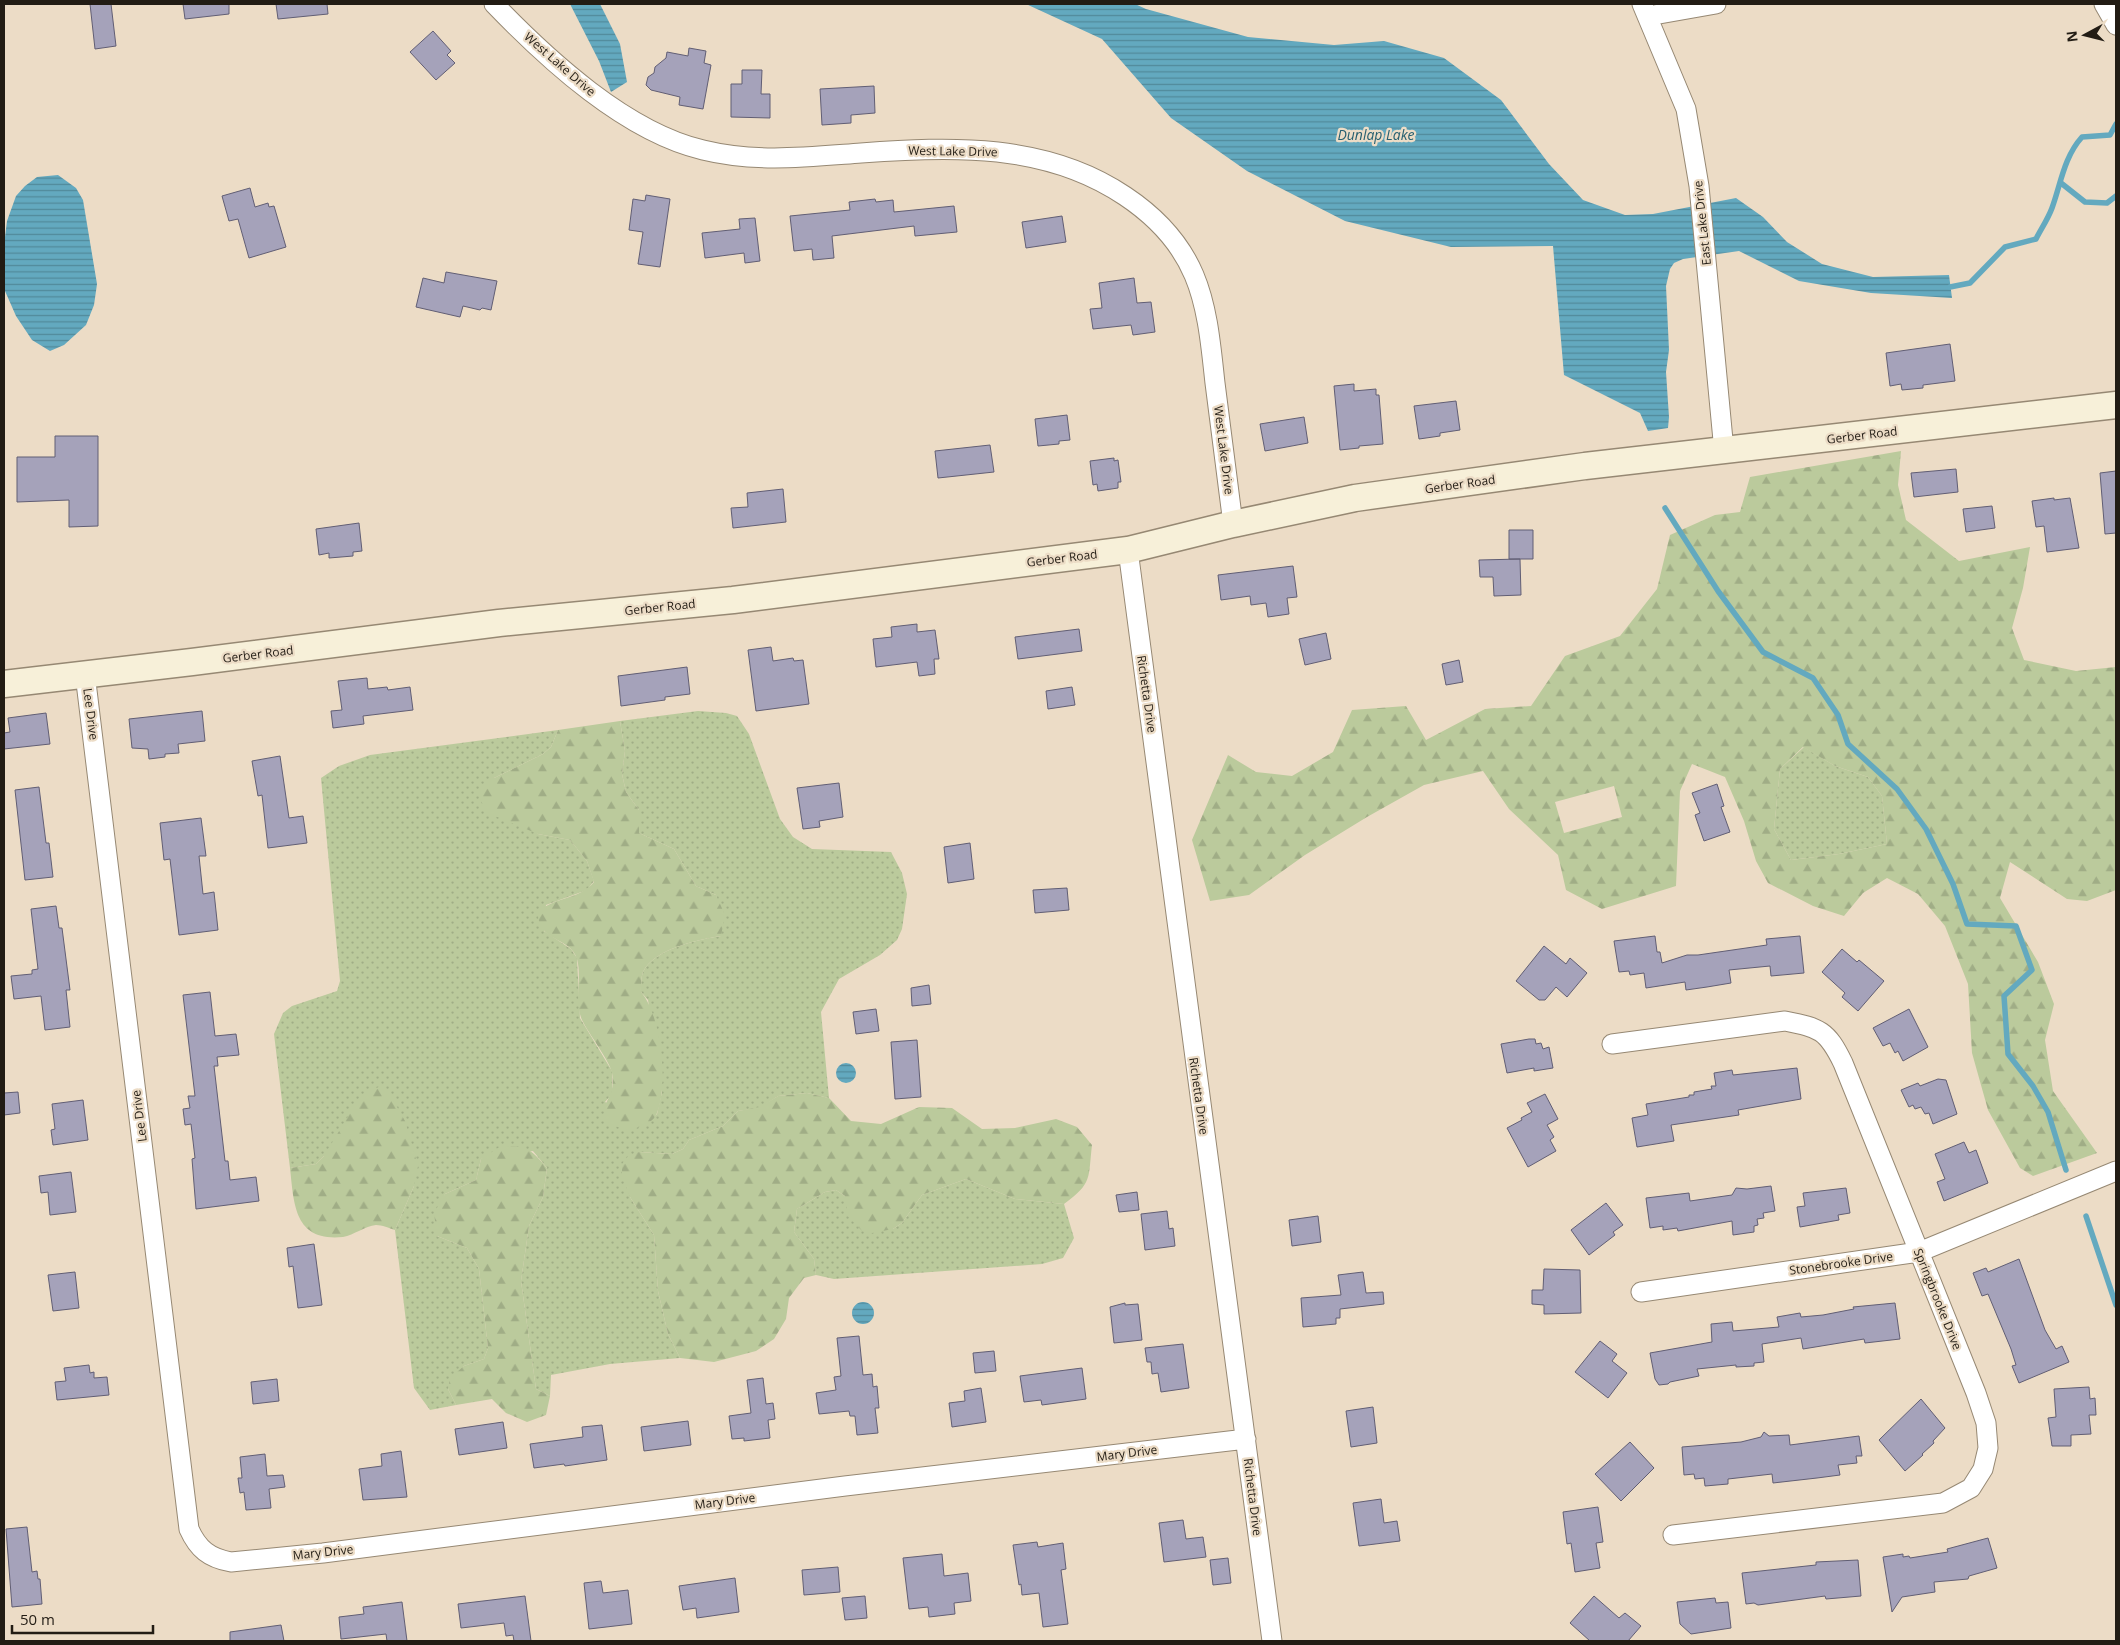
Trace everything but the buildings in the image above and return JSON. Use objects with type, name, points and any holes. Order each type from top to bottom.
[{"type":"street","name":"West Lake Drive","points":[[494,4],[551,58],[600,99],[634,121],[669,138],[701,150],[739,157],[782,159],[890,150],[950,149],[1024,155],[1060,165],[1095,178],[1142,208],[1174,240],[1193,272],[1200,290],[1209,335],[1233,524]]},
{"type":"street","points":[[1645,10],[1716,4]]},
{"type":"street","points":[[2104,4],[2116,25]]},
{"type":"street","name":"East Lake Drive","points":[[1645,10],[1686,109],[1699,186],[1724,451]]},
{"type":"street","name":"Gerber Road","points":[[4,684],[499,623],[732,600],[1128,550],[1233,524],[1355,498],[1585,466],[2116,405]]},
{"type":"street","name":"Richetta Drive","points":[[1128,550],[1272,1641]]},
{"type":"street","name":"Lee Drive","points":[[85,674],[189,1529],[196,1543],[205,1553]]},
{"type":"street","name":"Springbrooke Drive","points":[[1612,1044],[1785,1020],[1810,1026],[1823,1032],[1834,1043],[1976,1393],[1986,1423],[1988,1448],[1983,1469],[1971,1488],[1943,1503],[1673,1535]]},
{"type":"street","name":"Stonebrooke Drive","points":[[1641,1292],[1919,1252],[2116,1171]]},
{"type":"street","name":"Mary Drive","points":[[205,1553],[219,1560],[231,1562],[323,1552],[854,1485],[1246,1439]]},
{"type":"green space","points":[[1901,451],[1898,485],[1906,520],[1959,561],[2030,547],[2023,588],[2012,628],[2024,660],[2076,671],[2116,667],[2116,890],[2087,901],[2067,899],[2010,862],[2000,898],[2038,962],[2054,1004],[2045,1040],[2053,1091],[2097,1153],[2033,1176],[2020,1168],[1988,1110],[1972,1053],[1968,984],[1945,926],[1918,894],[1887,878],[1863,893],[1844,916],[1813,906],[1768,883],[1756,861],[1744,821],[1725,777],[1692,764],[1680,791],[1676,886],[1602,909],[1566,890],[1558,855],[1509,809],[1483,771],[1424,785],[1305,855],[1249,895],[1210,901],[1192,840],[1228,755],[1256,772],[1292,776],[1333,752],[1352,710],[1406,706],[1426,740],[1485,709],[1531,706],[1565,656],[1620,636],[1657,589],[1670,535],[1715,515],[1740,512],[1750,477]],"holes":[[[1803,747],[1835,766],[1868,777],[1882,796],[1887,844],[1839,854],[1791,860],[1774,829],[1780,769]],[[1614,786],[1622,817],[1564,833],[1555,802]]]},
{"type":"green space","points":[[698,711],[726,713],[737,716],[749,734],[780,819],[793,837],[812,849],[891,852],[902,873],[907,894],[902,929],[897,940],[880,955],[839,979],[821,1012],[829,1098],[807,1093],[778,1096],[760,1108],[738,1111],[723,1126],[689,1140],[683,1149],[672,1154],[639,1152],[630,1197],[654,1235],[658,1291],[668,1334],[680,1358],[610,1364],[551,1375],[550,1396],[536,1389],[521,1281],[529,1226],[543,1197],[547,1168],[533,1151],[481,1159],[476,1180],[445,1194],[437,1236],[467,1248],[479,1269],[488,1348],[484,1359],[464,1366],[448,1389],[456,1405],[430,1410],[414,1388],[395,1230],[414,1186],[324,1156],[316,1164],[290,1168],[274,1034],[283,1013],[292,1006],[337,991],[340,981],[321,778],[339,766],[370,755],[558,730],[551,747],[543,754],[494,778],[538,834],[570,840],[587,861],[594,881],[587,890],[546,905],[544,931],[571,949],[577,958],[580,1018],[612,1071],[612,1094],[605,1102],[649,1122],[657,1114],[662,1092],[648,1000],[641,992],[643,972],[656,957],[666,952],[689,943],[721,936],[716,895],[696,886],[674,849],[639,833],[639,810],[626,792],[622,774],[625,751],[620,721]]},
{"type":"green space","points":[[620,721],[625,751],[622,774],[626,792],[639,810],[639,833],[674,849],[696,886],[716,895],[725,915],[721,936],[689,943],[666,952],[656,957],[643,972],[641,992],[654,1017],[661,1050],[661,1100],[657,1113],[652,1120],[645,1125],[628,1131],[608,1123],[604,1112],[612,1091],[612,1073],[607,1061],[582,1020],[578,998],[579,973],[577,959],[568,946],[548,934],[539,922],[538,912],[552,903],[581,892],[594,882],[587,861],[570,840],[538,834],[485,811],[478,792],[494,778],[543,754],[551,747],[558,730]]},
{"type":"green space","points":[[1804,747],[1835,766],[1868,777],[1882,796],[1887,844],[1839,854],[1791,860],[1774,829],[1780,769]]},
{"type":"green space","points":[[381,1086],[389,1093],[405,1121],[418,1166],[414,1186],[395,1230],[376,1225],[343,1237],[327,1237],[315,1233],[306,1227],[300,1218],[293,1195],[290,1168],[316,1164],[324,1156],[361,1095]]},
{"type":"green space","points":[[807,1093],[829,1098],[851,1121],[881,1124],[919,1107],[952,1108],[982,1129],[1015,1128],[1056,1119],[1077,1127],[1092,1145],[1089,1173],[1085,1185],[1064,1204],[1015,1199],[966,1179],[922,1195],[902,1223],[893,1229],[872,1233],[862,1231],[848,1216],[845,1196],[836,1190],[825,1192],[797,1209],[794,1232],[814,1259],[816,1275],[804,1278],[789,1298],[786,1319],[774,1339],[756,1351],[714,1362],[680,1358],[668,1334],[658,1291],[654,1235],[630,1197],[622,1176],[622,1164],[629,1155],[639,1152],[672,1154],[683,1149],[689,1140],[723,1126],[738,1111],[760,1107],[778,1096]]},
{"type":"green space","points":[[501,1146],[517,1147],[532,1152],[547,1168],[543,1197],[529,1226],[521,1281],[536,1389],[550,1396],[546,1415],[527,1422],[506,1413],[492,1399],[456,1405],[448,1389],[450,1378],[464,1366],[484,1359],[488,1348],[479,1269],[467,1248],[437,1236],[434,1213],[445,1194],[476,1180],[481,1159]]},
{"type":"green space","points":[[966,1179],[1015,1199],[1064,1204],[1074,1238],[1063,1258],[1042,1264],[834,1279],[816,1275],[814,1259],[794,1232],[797,1209],[825,1192],[836,1190],[893,1229],[902,1223],[922,1195]]},
{"type":"water","points":[[570,4],[600,4],[620,44],[627,82],[611,92],[599,61]]},
{"type":"water","name":"Dunlap Lake","points":[[1026,4],[1135,4],[1146,9],[1248,37],[1334,45],[1384,41],[1444,58],[1501,100],[1549,164],[1583,200],[1625,215],[1653,214],[1736,198],[1763,217],[1787,242],[1822,264],[1873,277],[1949,275],[1952,298],[1871,293],[1799,281],[1739,251],[1683,259],[1674,263],[1670,269],[1666,286],[1669,350],[1666,372],[1668,428],[1648,431],[1640,413],[1564,375],[1553,246],[1451,247],[1345,221],[1247,171],[1171,118],[1102,39]]},
{"type":"water","points":[[58,175],[76,188],[83,200],[97,284],[94,305],[86,325],[64,345],[50,351],[32,340],[16,316],[5,291],[4,245],[7,221],[16,196],[37,177]]},
{"type":"water","points":[[842,1063],[850,1063],[856,1069],[856,1077],[850,1083],[842,1083],[836,1077],[836,1069]]},
{"type":"water","points":[[863,1302],[873,1309],[874,1313],[867,1323],[863,1324],[853,1317],[852,1313],[859,1303]]},
{"type":"waterway","points":[[1950,287],[1970,283],[2005,247],[2036,239],[2050,212],[2067,162],[2076,145],[2082,137],[2110,135],[2116,124]]},
{"type":"waterway","points":[[2061,183],[2085,202],[2107,203],[2116,196]]},
{"type":"waterway","points":[[1665,508],[1718,591],[1763,652],[1813,678],[1838,715],[1848,744],[1897,789],[1926,829],[1953,884],[1967,924],[2016,926],[2032,970],[2004,996],[2008,1054],[2033,1086],[2048,1112],[2066,1170]]},
{"type":"waterway","points":[[2086,1216],[2116,1305]]}]
